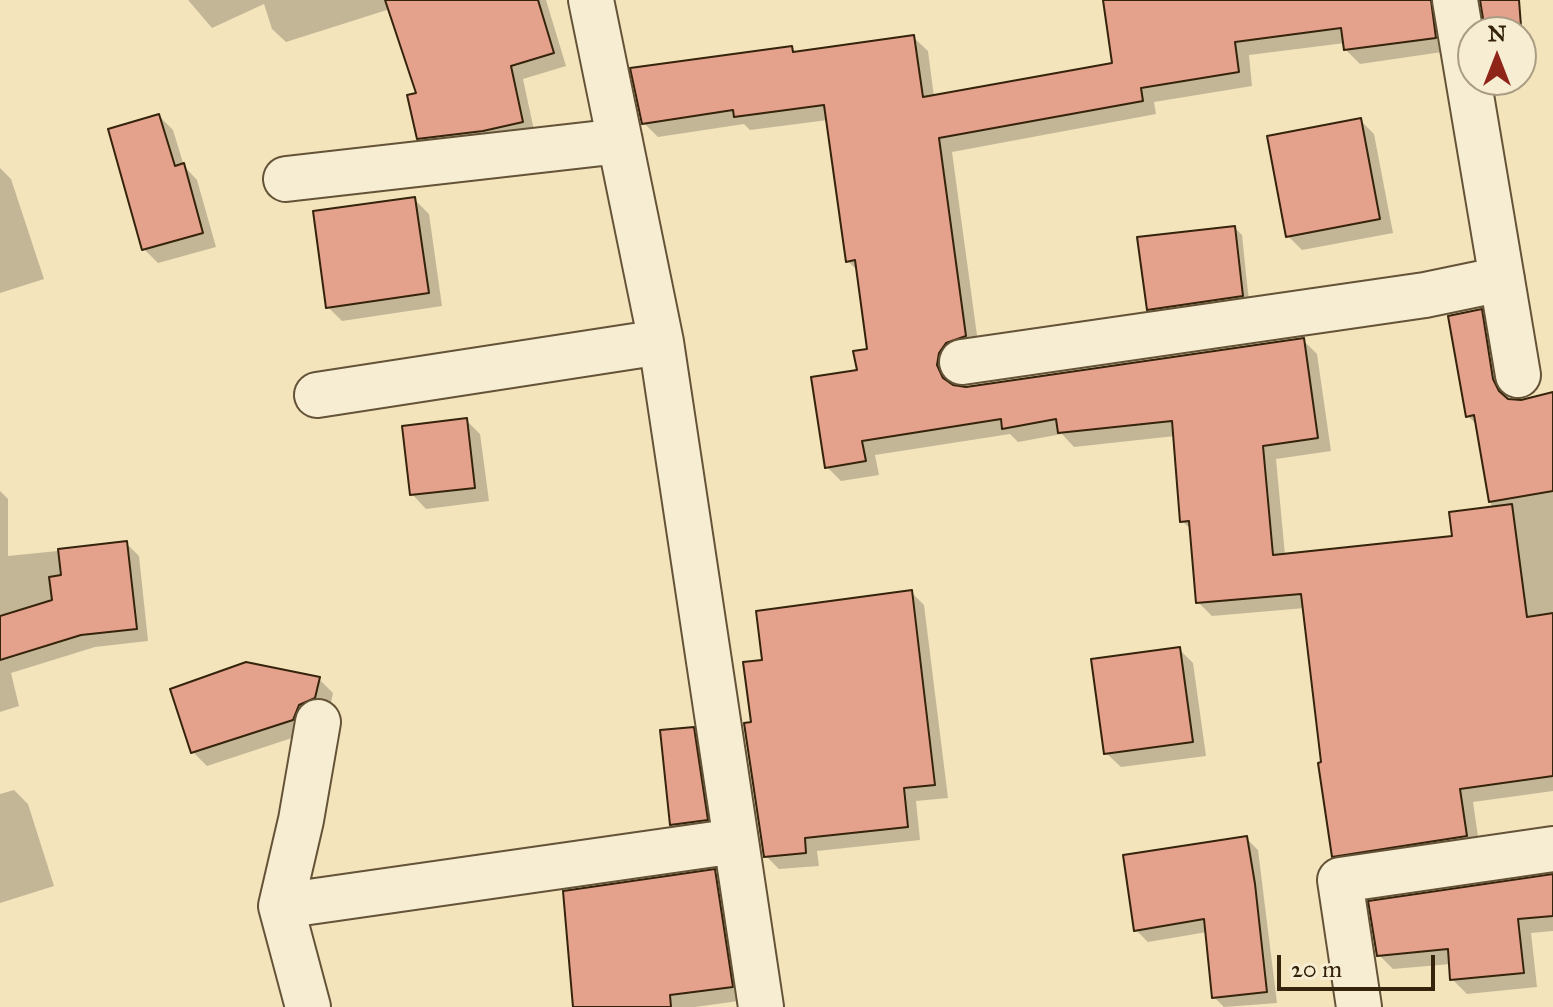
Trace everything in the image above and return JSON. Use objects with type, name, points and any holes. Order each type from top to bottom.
[{"type":"street","points":[[591,0],[661,342],[761,1007]]},
{"type":"street","points":[[1455,0],[1518,375]]},
{"type":"street","points":[[286,179],[620,141]]},
{"type":"street","points":[[962,362],[1425,295],[1502,279]]},
{"type":"street","points":[[317,395],[661,342]]},
{"type":"street","points":[[308,1007],[281,906],[301,820],[318,722]]},
{"type":"street","points":[[281,906],[736,841]]},
{"type":"street","points":[[1359,1007],[1340,880],[1553,849]]},
{"type":"building","points":[[385,0],[538,0],[554,53],[511,66],[523,122],[483,131],[417,139],[407,95],[416,93]]},
{"type":"building","points":[[1103,0],[1431,0],[1436,38],[1344,50],[1341,28],[1235,42],[1239,72],[1141,88],[1143,101],[939,138],[966,336],[946,343],[939,353],[937,365],[943,378],[953,385],[966,387],[1304,338],[1318,438],[1263,446],[1273,555],[1452,536],[1449,512],[1512,504],[1527,617],[1553,613],[1553,776],[1460,789],[1467,836],[1332,857],[1318,763],[1321,762],[1301,594],[1196,603],[1189,521],[1180,522],[1172,421],[1058,433],[1056,419],[1002,429],[1001,419],[862,441],[866,461],[825,468],[811,377],[857,370],[853,351],[867,349],[855,260],[846,262],[824,105],[734,117],[733,110],[642,124],[630,68],[792,46],[793,52],[914,35],[923,97],[1112,63]]},
{"type":"building","points":[[1480,0],[1519,0],[1520,16],[1483,16]]},
{"type":"building","points":[[159,114],[175,166],[184,163],[203,233],[142,250],[108,129]]},
{"type":"building","points":[[1361,118],[1380,219],[1286,237],[1267,136]]},
{"type":"building","points":[[415,197],[429,293],[326,308],[313,211]]},
{"type":"building","points":[[1235,226],[1243,296],[1147,310],[1137,237]]},
{"type":"building","points":[[1482,309],[1493,379],[1499,391],[1508,399],[1521,400],[1553,392],[1553,491],[1489,502],[1474,415],[1466,417],[1448,316]]},
{"type":"building","points":[[467,418],[475,488],[410,495],[402,426]]},
{"type":"building","points":[[127,541],[137,629],[81,635],[0,660],[0,616],[52,600],[49,577],[61,575],[58,549]]},
{"type":"building","points":[[912,590],[935,785],[904,788],[908,827],[805,838],[806,853],[764,857],[744,723],[751,722],[743,662],[762,660],[756,611]]},
{"type":"building","points":[[1180,647],[1193,742],[1104,754],[1091,659]]},
{"type":"building","points":[[246,662],[320,677],[315,698],[299,705],[293,720],[191,753],[170,689]]},
{"type":"building","points":[[694,727],[708,820],[670,825],[660,730]]},
{"type":"building","points":[[1247,836],[1267,992],[1212,998],[1204,919],[1134,931],[1123,855]]},
{"type":"building","points":[[715,869],[733,987],[670,995],[671,1007],[573,1007],[563,891]]},
{"type":"building","points":[[1553,874],[1553,916],[1518,919],[1524,973],[1450,980],[1448,949],[1377,956],[1368,901]]}]
